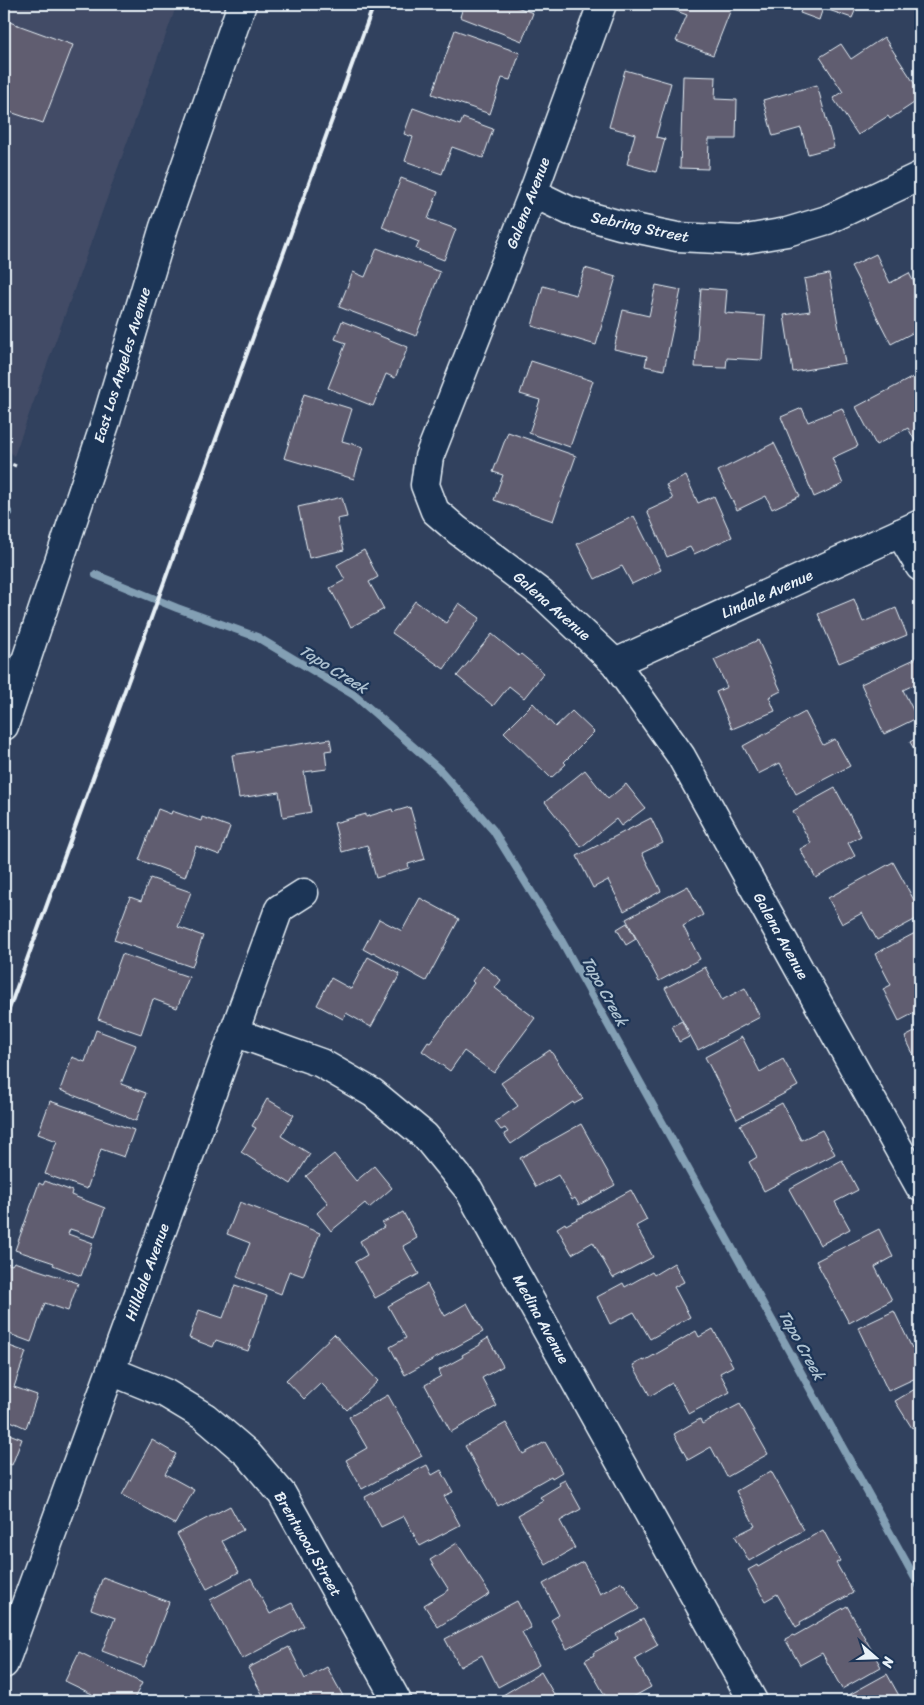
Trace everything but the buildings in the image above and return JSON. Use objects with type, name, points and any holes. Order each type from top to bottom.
[{"type":"street","name":"East Los Angeles Avenue","points":[[4,726],[106,421],[164,227],[242,4]]},
{"type":"street","name":"Galena Avenue","points":[[602,4],[532,193],[429,457],[425,485],[435,511],[457,530],[542,594],[614,663],[681,756],[920,1187]]},
{"type":"street","name":"Sebring Street","points":[[532,193],[570,211],[677,238],[740,240],[787,232],[827,220],[920,176]]},
{"type":"street","name":"Lindale Avenue","points":[[614,663],[910,528]]},
{"type":"street","points":[[910,528],[920,566]]},
{"type":"street","name":"Hilldale Avenue","points":[[4,1664],[279,909],[304,892]]},
{"type":"street","name":"Medina Avenue","points":[[234,1032],[321,1064],[373,1093],[425,1136],[469,1190],[753,1701]]},
{"type":"street","name":"Brentwood Street","points":[[111,1371],[165,1393],[205,1417],[247,1452],[282,1494],[396,1701]]},
{"type":"path","points":[[4,461],[16,466]]},
{"type":"shaded area","points":[[4,4],[177,4],[14,456],[4,444]]},
{"type":"waterway","name":"Tapo Creek","points":[[4,507],[9,513]]},
{"type":"waterway","name":"Tapo Creek","points":[[96,575],[177,608],[257,637],[354,695],[439,769],[493,830],[560,938],[920,1587]]},
{"type":"railway","points":[[4,1023],[374,4]]}]
